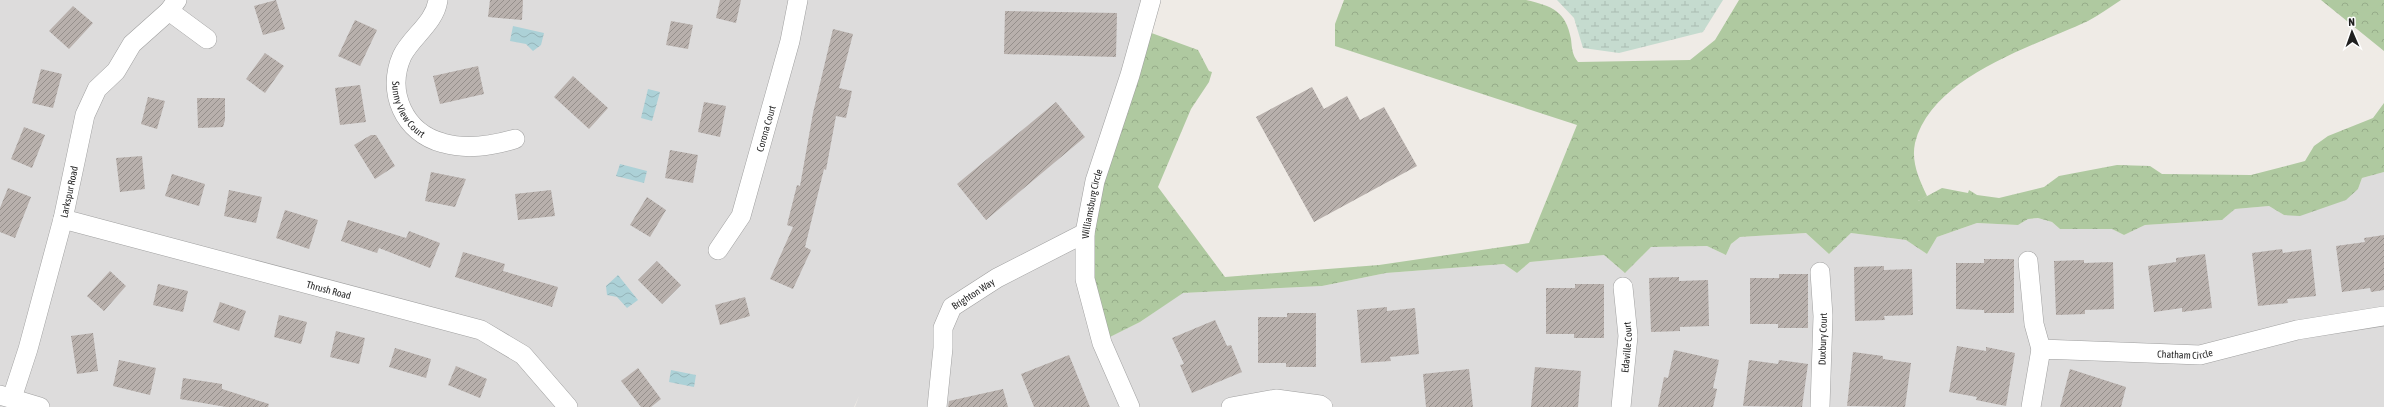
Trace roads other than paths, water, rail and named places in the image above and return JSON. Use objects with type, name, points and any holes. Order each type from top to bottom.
[{"type":"street","name":"Sunny View Court","points":[[438,0],[429,21],[403,55],[395,78],[397,98],[406,116],[420,131],[442,143],[474,148],[515,139]]},
{"type":"street","name":"Corona Court","points":[[718,250],[741,216],[790,41],[798,0]]},
{"type":"street","name":"Williamsburg Circle","points":[[1130,407],[1102,343],[1085,279],[1085,233],[1095,181],[1130,75],[1151,0]]},
{"type":"street","name":"Larkspur Road","points":[[6,397],[28,349],[63,219],[85,115],[97,89],[116,71],[132,44],[173,6],[208,39]]},
{"type":"street","name":"Thrush Road","points":[[63,219],[481,330],[524,355],[568,407]]},
{"type":"street","name":"Brighton Way","points":[[937,407],[943,348],[943,328],[952,307],[997,278],[1085,233]]},
{"type":"street","points":[[2028,261],[2034,324],[2041,349],[2031,407]]},
{"type":"street","name":"Duxbury Court","points":[[1820,272],[1823,316],[1820,407]]},
{"type":"street","name":"Edaville Court","points":[[1620,407],[1628,336],[1623,287]]},
{"type":"street","name":"Chatham Circle","points":[[2041,349],[2200,355],[2297,330],[2384,316]]},
{"type":"street","points":[[6,397],[40,407]]},
{"type":"street","points":[[1230,407],[1276,399],[1320,405],[1323,407]]},
{"type":"water","points":[[513,26],[544,33],[541,45],[533,51],[526,44],[510,41]]},
{"type":"water","points":[[648,89],[660,92],[652,121],[641,118]]},
{"type":"water","points":[[620,164],[647,171],[644,183],[616,176]]},
{"type":"water","points":[[618,275],[638,300],[627,308],[617,297],[607,295],[606,286]]},
{"type":"water","points":[[671,370],[696,375],[694,387],[669,382]]}]
